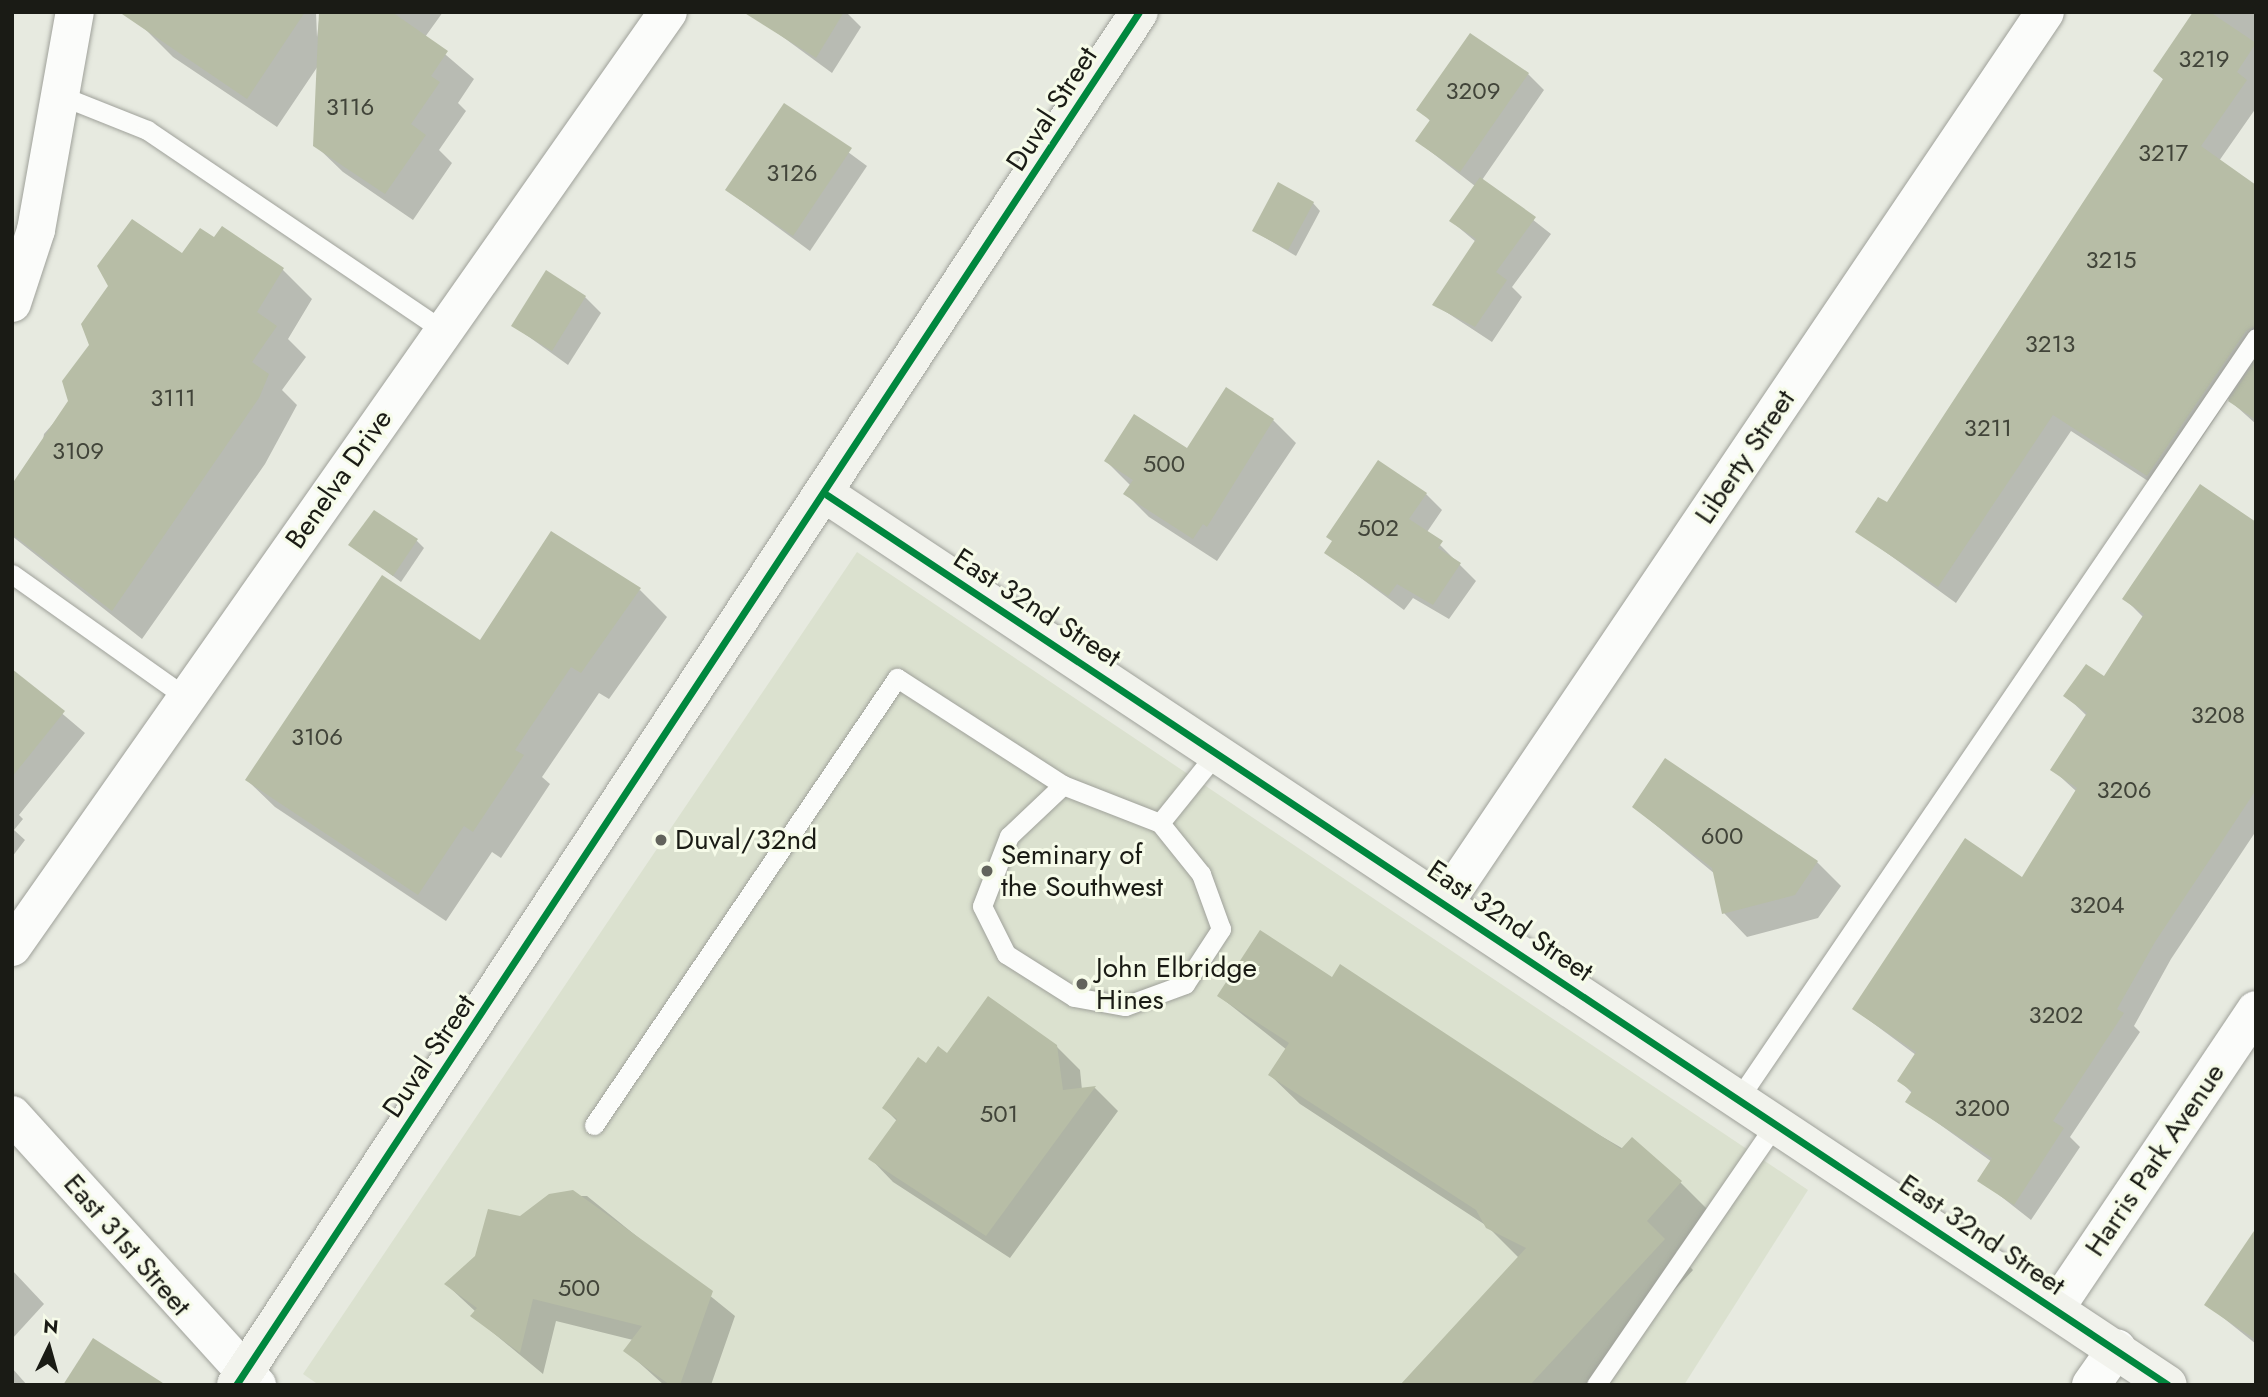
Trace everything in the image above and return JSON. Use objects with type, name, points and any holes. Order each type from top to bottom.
[{"type":"street","points":[[12,303],[36,230],[75,12]]},
{"type":"street","name":"Benelva Drive","points":[[12,947],[668,12]]},
{"type":"street","name":"Duval Street","points":[[245,1382],[827,495],[1139,12]]},
{"type":"street","name":"Liberty Street","points":[[1445,902],[2045,12]]},
{"type":"street","name":"East 32nd Street","points":[[827,495],[1445,902],[2117,1348],[2168,1385]]},
{"type":"street","name":"Harris Park Avenue","points":[[2054,1308],[2256,1010]]},
{"type":"street","name":"East 31st Street","points":[[12,1115],[245,1382]]},
{"type":"street","points":[[2091,1385],[2117,1348]]},
{"type":"lane","points":[[62,96],[147,130],[444,331]]},
{"type":"lane","points":[[1739,1098],[2256,338]]},
{"type":"lane","points":[[12,574],[187,698]]},
{"type":"lane","points":[[594,1125],[897,678],[1063,785],[1160,823],[1201,874],[1221,929],[1185,984],[1125,1006],[1074,997],[1006,954],[982,906],[1009,836],[1063,785]]},
{"type":"lane","points":[[1160,823],[1217,752]]},
{"type":"lane","points":[[1596,1385],[1776,1123]]},
{"type":"shaded area","name":"Seminary of the Southwest","points":[[857,552],[1808,1190],[1684,1385],[319,1385],[303,1374]]},
{"type":"building","points":[[119,12],[305,12],[247,99]]},
{"type":"building","points":[[319,12],[392,12],[448,51],[431,76],[440,82],[411,124],[426,135],[385,194],[313,146]]},
{"type":"building","points":[[743,12],[844,12],[816,58]]},
{"type":"building","points":[[2193,12],[2210,12],[2256,43],[2237,72],[2247,80],[2201,146],[2256,185],[2256,326],[2246,331],[2147,476],[2053,415],[1938,587],[1855,532],[1878,497],[1887,502],[2125,138],[2163,79],[2153,71]]},
{"type":"building","points":[[1470,33],[1529,73],[1460,172],[1415,141],[1430,120],[1416,110]]},
{"type":"building","points":[[784,103],[852,148],[793,236],[725,190]]},
{"type":"building","points":[[1480,177],[1536,217],[1496,272],[1507,280],[1475,327],[1432,305],[1476,239],[1449,221]]},
{"type":"building","points":[[1278,182],[1314,202],[1288,250],[1252,231]]},
{"type":"building","points":[[132,219],[182,253],[200,228],[214,237],[222,226],[284,268],[257,312],[277,326],[252,362],[269,374],[259,398],[112,611],[12,534],[12,484],[68,401],[62,381],[89,345],[81,324],[108,286],[97,266]]},
{"type":"building","points":[[546,270],[586,296],[552,351],[511,326]]},
{"type":"building","points":[[2256,360],[2256,420],[2228,401]]},
{"type":"building","points":[[1226,387],[1274,419],[1207,527],[1203,524],[1193,539],[1123,494],[1133,480],[1104,461],[1134,414],[1187,448]]},
{"type":"building","points":[[1378,460],[1427,493],[1409,519],[1443,541],[1438,548],[1461,563],[1433,605],[1397,584],[1388,596],[1324,553],[1332,541],[1326,537]]},
{"type":"building","points":[[2200,484],[2256,522],[2256,790],[2155,942],[2117,1009],[2124,1013],[2053,1121],[2064,1128],[2014,1205],[1977,1181],[1992,1158],[1905,1102],[1912,1091],[1897,1081],[1916,1052],[1852,1009],[1965,838],[2022,877],[2077,788],[2050,770],[2087,713],[2063,696],[2086,664],[2104,676],[2144,614],[2122,599]]},
{"type":"building","points":[[374,510],[418,539],[393,576],[348,545]]},
{"type":"building","points":[[551,531],[641,588],[581,673],[571,667],[515,750],[524,755],[473,832],[464,826],[418,895],[245,780],[382,575],[480,640]]},
{"type":"building","points":[[12,669],[65,711],[12,777]]},
{"type":"building","points":[[1665,758],[1818,861],[1795,895],[1722,914],[1712,868],[1632,807]]},
{"type":"building","points":[[1260,930],[1332,977],[1340,964],[1621,1149],[1632,1137],[1682,1181],[1647,1221],[1665,1239],[1530,1385],[1400,1385],[1526,1248],[1486,1228],[1476,1210],[1268,1075],[1289,1043],[1217,996]]},
{"type":"building","points":[[988,996],[1057,1045],[1063,1090],[1096,1086],[986,1236],[868,1159],[897,1119],[882,1108],[918,1057],[926,1063],[938,1046],[947,1053]]},
{"type":"building","points":[[573,1190],[713,1291],[680,1385],[670,1385],[623,1351],[642,1326],[533,1299],[520,1353],[470,1316],[477,1308],[444,1284],[475,1256],[488,1209],[520,1216],[549,1194]]},
{"type":"building","points":[[2256,1228],[2256,1340],[2204,1305]]},
{"type":"building","points":[[93,1338],[166,1385],[63,1385]]},
{"type":"cycle path","points":[[236,1385],[1139,12]]},
{"type":"cycle path","points":[[827,495],[2168,1385]]},
{"type":"place","name":"Duval/32nd","points":[[661,840]]},
{"type":"place","name":"Seminary of the Southwest","points":[[987,871]]},
{"type":"place","name":"John Elbridge Hines","points":[[1082,984]]}]
